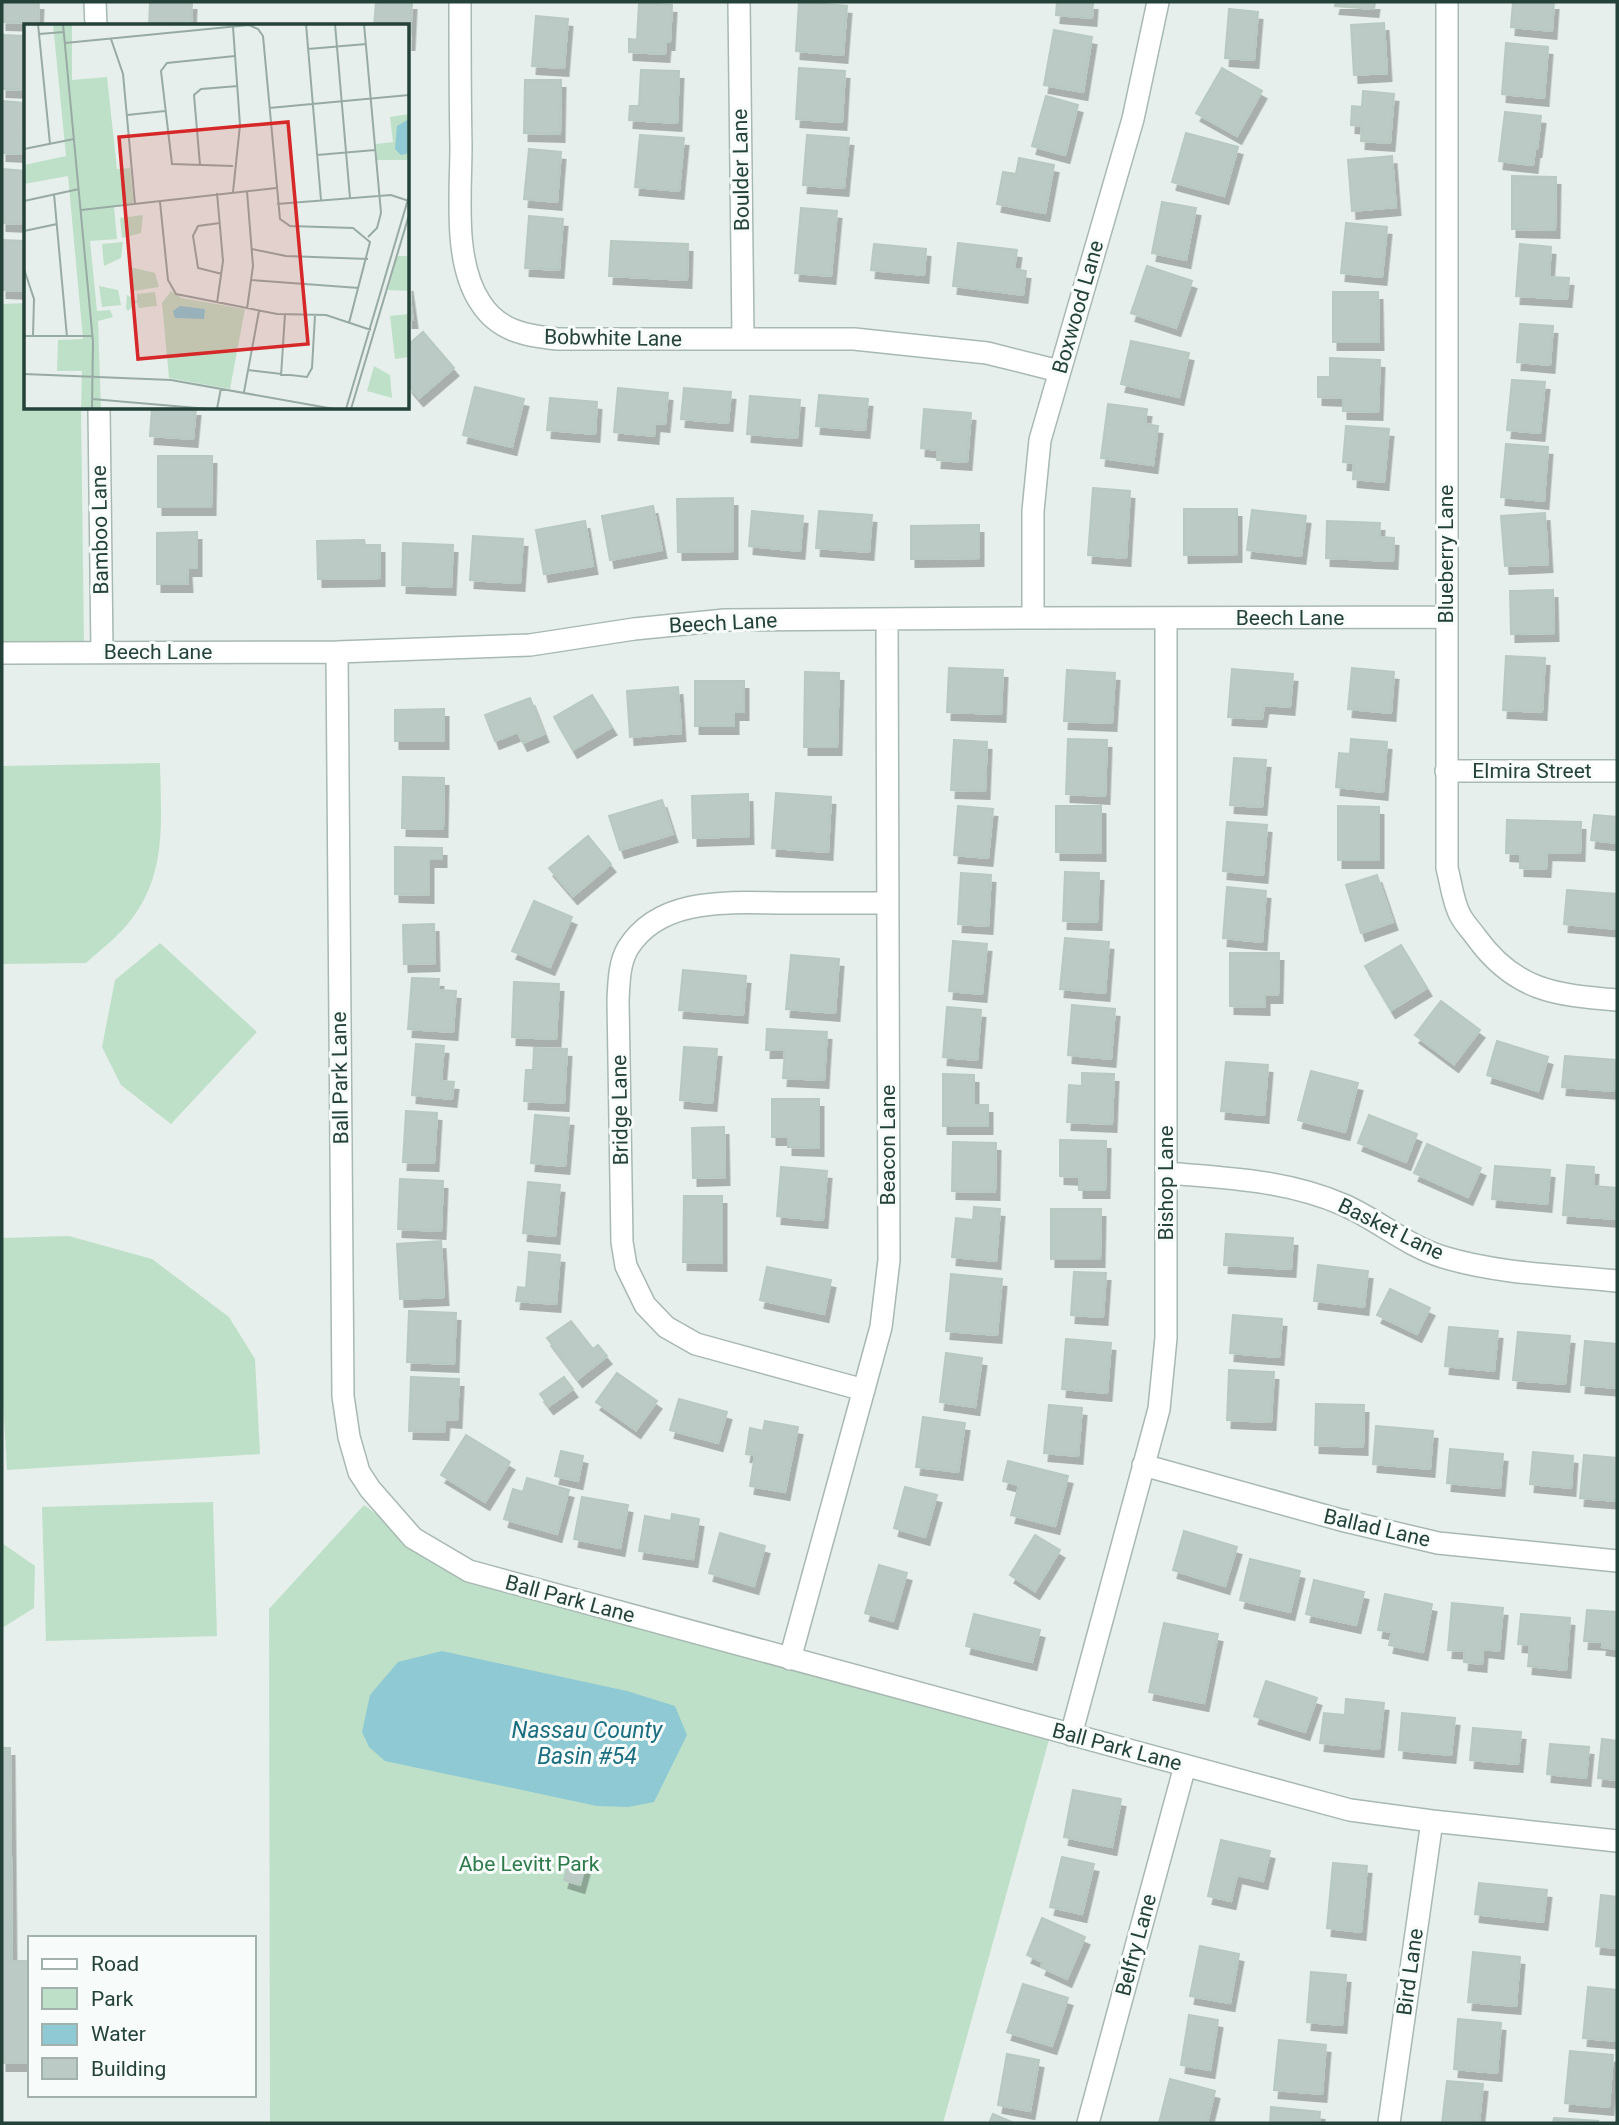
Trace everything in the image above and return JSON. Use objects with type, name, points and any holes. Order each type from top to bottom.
[{"type":"street","points":[[96,2],[96,24]]},
{"type":"street","name":"Bobwhite Lane","points":[[460,2],[461,244],[472,289],[481,305],[497,321],[514,332],[531,337],[558,339],[854,339],[986,353],[1059,371]]},
{"type":"street","name":"Boulder Lane","points":[[739,2],[743,338]]},
{"type":"street","name":"Boxwood Lane","points":[[1033,618],[1033,511],[1040,440],[1133,119],[1158,2]]},
{"type":"street","name":"Blueberry Lane","points":[[1447,2],[1447,868],[1459,914],[1489,955],[1511,974],[1549,992],[1617,1000]]},
{"type":"street","name":"Bamboo Lane","points":[[99,410],[102,652]]},
{"type":"street","name":"Beech Lane","points":[[2,653],[337,652],[530,645],[634,629],[725,620],[1446,617]]},
{"type":"street","name":"Bishop Lane","points":[[1071,1735],[1158,1409],[1166,1338],[1166,618]]},
{"type":"street","name":"Beacon Lane","points":[[790,1659],[881,1327],[888,1261],[887,619]]},
{"type":"street","name":"Ball Park Lane","points":[[337,652],[343,1396],[349,1437],[359,1472],[384,1508],[413,1538],[469,1571],[1350,1810],[1617,1841]]},
{"type":"street","name":"Elmira Street","points":[[1446,771],[1617,771]]},
{"type":"street","name":"Bridge Lane","points":[[864,1390],[696,1344],[666,1327],[645,1305],[625,1266],[622,1242],[618,1000],[621,964],[628,947],[651,923],[673,912],[710,903],[888,904]]},
{"type":"street","name":"Basket Lane","points":[[1166,1173],[1256,1180],[1313,1192],[1348,1207],[1416,1247],[1442,1257],[1486,1268],[1617,1281]]},
{"type":"street","name":"Ballad Lane","points":[[1143,1465],[1341,1520],[1438,1543],[1617,1561]]},
{"type":"street","name":"Belfry Lane","points":[[1088,2123],[1185,1766]]},
{"type":"street","name":"Bird Lane","points":[[1389,2123],[1432,1821]]},
{"type":"green space","points":[[24,303],[24,410],[81,410],[84,645],[2,646],[2,304]]},
{"type":"green space","points":[[160,763],[161,828],[155,869],[140,907],[126,926],[86,963],[2,964],[2,766]]},
{"type":"green space","points":[[160,943],[257,1032],[171,1124],[121,1085],[102,1047],[115,980]]},
{"type":"green space","points":[[69,1236],[152,1259],[229,1317],[255,1359],[260,1454],[7,1470],[2,1383],[2,1238]]},
{"type":"green space","points":[[213,1502],[217,1636],[46,1641],[42,1507]]},
{"type":"green space","name":"Abe Levitt Park","points":[[364,1505],[461,1577],[1050,1736],[943,2123],[270,2123],[269,1609]]},
{"type":"green space","points":[[2,1543],[35,1566],[34,1608],[2,1628]]},
{"type":"water","name":"Nassau County Basin #54","points":[[442,1651],[627,1691],[675,1706],[687,1735],[654,1802],[628,1807],[597,1806],[385,1761],[369,1747],[362,1732],[370,1695],[398,1662]]},
{"type":"building","points":[[2,2],[39,2],[38,23],[2,22]]},
{"type":"building","points":[[150,2],[192,2],[191,24],[149,24]]},
{"type":"building","points":[[376,2],[412,2],[410,42],[410,24],[374,24]]},
{"type":"building","points":[[799,2],[847,6],[843,55],[796,51]]},
{"type":"building","points":[[1057,2],[1093,2],[1092,18],[1056,15]]},
{"type":"building","points":[[1336,2],[1375,2],[1374,9],[1335,6]]},
{"type":"building","points":[[1513,2],[1554,2],[1552,31],[1511,27]]},
{"type":"building","points":[[639,3],[672,5],[670,42],[666,42],[665,54],[629,52],[629,39],[637,40]]},
{"type":"building","points":[[1229,9],[1258,12],[1254,60],[1225,58]]},
{"type":"building","points":[[536,16],[568,19],[564,68],[532,66]]},
{"type":"building","points":[[1384,23],[1387,73],[1354,75],[1351,25]]},
{"type":"building","points":[[1054,30],[1092,37],[1083,92],[1044,85]]},
{"type":"building","points":[[2,35],[24,36],[24,90],[2,89]]},
{"type":"building","points":[[1506,43],[1548,47],[1544,98],[1502,94]]},
{"type":"building","points":[[799,68],[845,71],[842,122],[796,119]]},
{"type":"building","points":[[1222,68],[1262,91],[1237,136],[1196,113]]},
{"type":"building","points":[[641,70],[679,71],[677,123],[629,120],[630,106],[639,106]]},
{"type":"building","points":[[525,80],[561,80],[560,134],[524,133]]},
{"type":"building","points":[[1363,91],[1394,94],[1390,143],[1361,141],[1362,126],[1351,125],[1352,106],[1362,107]]},
{"type":"building","points":[[1046,96],[1078,105],[1065,155],[1032,146]]},
{"type":"building","points":[[2,101],[24,103],[21,154],[2,153]]},
{"type":"building","points":[[1505,112],[1541,116],[1533,165],[1499,161]]},
{"type":"building","points":[[1186,133],[1238,147],[1224,196],[1172,182]]},
{"type":"building","points":[[640,135],[684,138],[679,191],[635,187]]},
{"type":"building","points":[[807,135],[849,138],[844,188],[803,185]]},
{"type":"building","points":[[529,149],[561,152],[557,202],[524,199]]},
{"type":"building","points":[[1392,156],[1396,207],[1352,211],[1348,160]]},
{"type":"building","points":[[1019,158],[1054,165],[1045,213],[997,204],[1003,172],[1016,174]]},
{"type":"building","points":[[2,169],[24,171],[23,224],[2,223]]},
{"type":"building","points":[[1512,176],[1556,177],[1555,230],[1512,229]]},
{"type":"building","points":[[1162,202],[1196,208],[1186,260],[1152,253]]},
{"type":"building","points":[[801,208],[837,211],[831,276],[795,273]]},
{"type":"building","points":[[529,216],[563,219],[559,270],[525,268]]},
{"type":"building","points":[[1346,223],[1387,227],[1382,277],[1341,273]]},
{"type":"building","points":[[2,240],[24,241],[24,291],[2,290]]},
{"type":"building","points":[[611,241],[688,244],[687,280],[609,276]]},
{"type":"building","points":[[958,243],[1017,250],[1014,269],[1026,271],[1023,295],[953,286]]},
{"type":"building","points":[[874,244],[926,249],[924,275],[871,270]]},
{"type":"building","points":[[1520,244],[1551,247],[1549,277],[1569,278],[1567,299],[1516,296]]},
{"type":"building","points":[[1147,266],[1192,281],[1176,328],[1131,313]]},
{"type":"building","points":[[1333,292],[1378,292],[1379,342],[1333,342]]},
{"type":"building","points":[[410,298],[413,320],[410,320]]},
{"type":"building","points":[[1520,324],[1553,326],[1550,365],[1517,362]]},
{"type":"building","points":[[423,332],[454,368],[419,398],[410,387],[410,343]]},
{"type":"building","points":[[1131,341],[1189,353],[1179,397],[1121,384]]},
{"type":"building","points":[[1330,358],[1380,360],[1378,412],[1343,411],[1343,398],[1318,397],[1318,377],[1330,377]]},
{"type":"building","points":[[1512,380],[1545,382],[1540,433],[1507,430]]},
{"type":"building","points":[[475,387],[524,399],[512,447],[463,435]]},
{"type":"building","points":[[618,388],[668,393],[665,424],[655,423],[654,436],[614,432]]},
{"type":"building","points":[[684,388],[731,392],[728,423],[681,419]]},
{"type":"building","points":[[819,395],[868,399],[865,430],[816,426]]},
{"type":"building","points":[[750,396],[800,400],[797,438],[747,434]]},
{"type":"building","points":[[550,398],[597,402],[595,434],[547,430]]},
{"type":"building","points":[[1108,404],[1147,409],[1145,424],[1158,426],[1153,465],[1101,458]]},
{"type":"building","points":[[924,409],[971,413],[967,462],[937,460],[938,450],[921,448]]},
{"type":"building","points":[[152,410],[196,410],[193,439],[150,436]]},
{"type":"building","points":[[1346,426],[1389,429],[1384,482],[1353,479],[1354,463],[1343,462]]},
{"type":"building","points":[[1506,444],[1548,447],[1544,501],[1501,497]]},
{"type":"building","points":[[158,456],[212,456],[211,507],[158,507]]},
{"type":"building","points":[[1093,488],[1130,491],[1126,558],[1088,555]]},
{"type":"building","points":[[733,498],[733,551],[678,552],[677,499]]},
{"type":"building","points":[[653,506],[662,550],[610,560],[602,516]]},
{"type":"building","points":[[1184,509],[1237,509],[1237,554],[1184,555]]},
{"type":"building","points":[[1252,510],[1306,516],[1301,556],[1247,550]]},
{"type":"building","points":[[752,511],[803,516],[800,551],[749,546]]},
{"type":"building","points":[[819,511],[872,515],[869,552],[816,548]]},
{"type":"building","points":[[1545,513],[1548,564],[1505,566],[1501,516]]},
{"type":"building","points":[[585,521],[593,566],[544,574],[536,530]]},
{"type":"building","points":[[1327,521],[1380,523],[1379,537],[1394,538],[1393,561],[1326,558]]},
{"type":"building","points":[[979,525],[979,558],[911,559],[911,526]]},
{"type":"building","points":[[197,532],[197,568],[187,568],[188,584],[157,584],[157,533]]},
{"type":"building","points":[[473,536],[523,539],[520,583],[470,580]]},
{"type":"building","points":[[364,540],[365,545],[380,545],[380,578],[318,579],[317,541]]},
{"type":"building","points":[[403,543],[453,545],[451,587],[402,585]]},
{"type":"building","points":[[1553,590],[1554,633],[1511,634],[1510,591]]},
{"type":"building","points":[[1506,656],[1545,658],[1542,712],[1503,710]]},
{"type":"building","points":[[949,668],[1003,670],[1001,714],[947,712]]},
{"type":"building","points":[[1352,668],[1394,672],[1391,713],[1348,709]]},
{"type":"building","points":[[1232,669],[1293,674],[1290,707],[1264,705],[1262,719],[1228,717]]},
{"type":"building","points":[[1067,670],[1115,673],[1112,723],[1064,721]]},
{"type":"building","points":[[805,672],[839,673],[837,747],[804,747]]},
{"type":"building","points":[[695,681],[744,681],[744,712],[734,712],[734,726],[695,726]]},
{"type":"building","points":[[678,687],[681,733],[630,737],[627,691]]},
{"type":"building","points":[[592,695],[612,727],[573,750],[554,717]]},
{"type":"building","points":[[530,698],[544,734],[523,743],[518,732],[495,741],[485,715]]},
{"type":"building","points":[[444,709],[444,741],[395,741],[395,710]]},
{"type":"building","points":[[1068,739],[1107,740],[1105,796],[1066,794]]},
{"type":"building","points":[[1351,739],[1387,742],[1383,792],[1336,787],[1339,753],[1350,754]]},
{"type":"building","points":[[954,740],[987,742],[985,791],[951,790]]},
{"type":"building","points":[[1234,758],[1266,760],[1262,807],[1230,805]]},
{"type":"building","points":[[403,777],[444,778],[443,829],[402,828]]},
{"type":"building","points":[[776,793],[831,797],[828,852],[772,848]]},
{"type":"building","points":[[748,794],[749,836],[693,838],[692,796]]},
{"type":"building","points":[[662,800],[673,834],[620,850],[609,816]]},
{"type":"building","points":[[958,806],[993,809],[988,858],[954,855]]},
{"type":"building","points":[[1056,806],[1101,806],[1101,853],[1056,852]]},
{"type":"building","points":[[1338,806],[1379,807],[1379,860],[1338,860]]},
{"type":"building","points":[[1594,815],[1617,817],[1617,843],[1591,840]]},
{"type":"building","points":[[1507,820],[1581,822],[1580,853],[1547,852],[1546,869],[1520,868],[1520,854],[1506,853]]},
{"type":"building","points":[[1227,822],[1267,825],[1263,875],[1223,871]]},
{"type":"building","points":[[588,836],[611,864],[573,896],[549,868]]},
{"type":"building","points":[[395,847],[442,848],[442,859],[429,859],[429,895],[395,894]]},
{"type":"building","points":[[1065,872],[1099,873],[1097,922],[1063,921]]},
{"type":"building","points":[[961,873],[991,875],[988,926],[958,924]]},
{"type":"building","points":[[1377,875],[1393,922],[1361,933],[1346,885]]},
{"type":"building","points":[[1227,887],[1266,891],[1262,942],[1223,938]]},
{"type":"building","points":[[1567,890],[1617,894],[1617,929],[1564,924]]},
{"type":"building","points":[[534,901],[572,917],[550,967],[512,951]]},
{"type":"building","points":[[434,924],[435,963],[404,964],[403,925]]},
{"type":"building","points":[[1065,938],[1109,942],[1105,993],[1060,989]]},
{"type":"building","points":[[953,941],[987,944],[982,994],[949,991]]},
{"type":"building","points":[[1401,945],[1427,988],[1391,1010],[1365,966]]},
{"type":"building","points":[[1230,953],[1279,953],[1278,995],[1265,995],[1265,1007],[1230,1006]]},
{"type":"building","points":[[791,955],[839,959],[835,1013],[786,1009]]},
{"type":"building","points":[[683,970],[746,976],[743,1015],[679,1010]]},
{"type":"building","points":[[412,978],[439,979],[438,990],[456,991],[453,1032],[408,1029]]},
{"type":"building","points":[[514,982],[559,984],[556,1039],[512,1037]]},
{"type":"building","points":[[1441,1001],[1480,1030],[1454,1064],[1415,1035]]},
{"type":"building","points":[[1072,1005],[1115,1009],[1111,1059],[1068,1055]]},
{"type":"building","points":[[947,1007],[981,1010],[977,1060],[943,1057]]},
{"type":"building","points":[[767,1029],[827,1032],[824,1080],[783,1078],[785,1050],[766,1050]]},
{"type":"building","points":[[1497,1041],[1548,1057],[1538,1091],[1487,1075]]},
{"type":"building","points":[[416,1044],[444,1046],[441,1081],[454,1082],[452,1099],[412,1095]]},
{"type":"building","points":[[684,1047],[717,1049],[712,1103],[680,1100]]},
{"type":"building","points":[[534,1048],[567,1049],[564,1103],[524,1101],[526,1070],[533,1070]]},
{"type":"building","points":[[1565,1056],[1616,1060],[1614,1091],[1562,1087]]},
{"type":"building","points":[[1226,1062],[1268,1065],[1264,1115],[1221,1111]]},
{"type":"building","points":[[1311,1071],[1358,1083],[1345,1132],[1298,1120]]},
{"type":"building","points":[[1082,1073],[1114,1074],[1112,1124],[1067,1122],[1069,1085],[1082,1086]]},
{"type":"building","points":[[943,1074],[974,1075],[974,1105],[988,1105],[988,1126],[943,1126]]},
{"type":"building","points":[[772,1099],[819,1099],[819,1148],[788,1147],[788,1137],[772,1137]]},
{"type":"building","points":[[406,1111],[437,1113],[434,1163],[403,1162]]},
{"type":"building","points":[[535,1115],[569,1118],[565,1166],[531,1163]]},
{"type":"building","points":[[1369,1115],[1417,1134],[1406,1162],[1358,1143]]},
{"type":"building","points":[[724,1127],[725,1177],[693,1178],[692,1128]]},
{"type":"building","points":[[1060,1140],[1106,1141],[1105,1190],[1079,1190],[1079,1177],[1060,1176]]},
{"type":"building","points":[[953,1142],[996,1143],[995,1192],[952,1191]]},
{"type":"building","points":[[1427,1144],[1481,1168],[1468,1197],[1414,1173]]},
{"type":"building","points":[[1567,1165],[1594,1167],[1593,1186],[1617,1188],[1615,1219],[1563,1215]]},
{"type":"building","points":[[1495,1166],[1550,1170],[1547,1204],[1492,1199]]},
{"type":"building","points":[[781,1167],[827,1171],[823,1220],[777,1216]]},
{"type":"building","points":[[400,1179],[443,1181],[441,1231],[398,1229]]},
{"type":"building","points":[[528,1182],[560,1185],[555,1236],[523,1233]]},
{"type":"building","points":[[684,1196],[722,1196],[722,1263],[683,1262]]},
{"type":"building","points":[[974,1207],[1000,1209],[996,1261],[952,1257],[956,1218],[973,1220]]},
{"type":"building","points":[[1051,1209],[1101,1209],[1100,1259],[1051,1259]]},
{"type":"building","points":[[1226,1234],[1293,1238],[1291,1269],[1224,1265]]},
{"type":"building","points":[[441,1241],[444,1297],[400,1299],[397,1244]]},
{"type":"building","points":[[529,1252],[560,1255],[556,1304],[516,1301],[518,1287],[526,1288]]},
{"type":"building","points":[[1318,1265],[1368,1271],[1364,1307],[1314,1301]]},
{"type":"building","points":[[767,1267],[831,1280],[824,1314],[760,1300]]},
{"type":"building","points":[[1074,1272],[1106,1273],[1103,1317],[1071,1315]]},
{"type":"building","points":[[951,1274],[1002,1279],[997,1335],[946,1331]]},
{"type":"building","points":[[1390,1289],[1430,1308],[1417,1334],[1377,1315]]},
{"type":"building","points":[[409,1311],[456,1313],[454,1364],[407,1362]]},
{"type":"building","points":[[1233,1315],[1282,1319],[1279,1357],[1230,1353]]},
{"type":"building","points":[[571,1321],[593,1349],[598,1345],[607,1356],[578,1379],[547,1338]]},
{"type":"building","points":[[1449,1327],[1498,1331],[1494,1371],[1445,1366]]},
{"type":"building","points":[[1518,1332],[1570,1336],[1565,1384],[1513,1380]]},
{"type":"building","points":[[1066,1339],[1111,1343],[1107,1393],[1062,1389]]},
{"type":"building","points":[[1585,1341],[1617,1344],[1617,1388],[1581,1385]]},
{"type":"building","points":[[946,1353],[982,1358],[975,1407],[940,1402]]},
{"type":"building","points":[[1229,1370],[1274,1372],[1271,1422],[1227,1420]]},
{"type":"building","points":[[617,1373],[657,1401],[636,1430],[596,1402]]},
{"type":"building","points":[[411,1377],[459,1379],[457,1420],[445,1419],[444,1432],[409,1431]]},
{"type":"building","points":[[564,1377],[573,1389],[549,1406],[540,1394]]},
{"type":"building","points":[[679,1399],[727,1412],[718,1443],[670,1430]]},
{"type":"building","points":[[1316,1404],[1364,1405],[1363,1447],[1315,1445]]},
{"type":"building","points":[[1049,1405],[1082,1408],[1078,1456],[1044,1453]]},
{"type":"building","points":[[923,1417],[965,1423],[958,1472],[916,1467]]},
{"type":"building","points":[[765,1421],[798,1427],[785,1492],[750,1486],[755,1455],[746,1454],[750,1428],[763,1431]]},
{"type":"building","points":[[1376,1426],[1433,1431],[1430,1469],[1373,1464]]},
{"type":"building","points":[[466,1435],[510,1462],[485,1502],[441,1475]]},
{"type":"building","points":[[1450,1449],[1503,1454],[1500,1488],[1447,1483]]},
{"type":"building","points":[[561,1451],[583,1456],[578,1481],[555,1476]]},
{"type":"building","points":[[1533,1452],[1573,1456],[1571,1488],[1530,1484]]},
{"type":"building","points":[[1584,1455],[1617,1458],[1617,1501],[1580,1498]]},
{"type":"building","points":[[1008,1461],[1068,1476],[1055,1526],[1011,1515],[1019,1485],[1003,1481]]},
{"type":"building","points":[[527,1478],[569,1490],[557,1534],[504,1519],[513,1489],[523,1492]]},
{"type":"building","points":[[905,1487],[937,1495],[925,1537],[894,1528]]},
{"type":"building","points":[[582,1497],[628,1505],[620,1548],[574,1539]]},
{"type":"building","points":[[672,1514],[699,1519],[693,1559],[639,1551],[645,1516],[671,1521]]},
{"type":"building","points":[[1184,1531],[1237,1547],[1225,1586],[1173,1570]]},
{"type":"building","points":[[720,1533],[765,1546],[754,1586],[709,1573]]},
{"type":"building","points":[[1035,1535],[1060,1550],[1035,1591],[1010,1575]]},
{"type":"building","points":[[1250,1559],[1300,1571],[1290,1612],[1240,1600]]},
{"type":"building","points":[[879,1565],[907,1573],[893,1621],[865,1613]]},
{"type":"building","points":[[1314,1580],[1364,1592],[1356,1625],[1306,1614]]},
{"type":"building","points":[[1385,1594],[1432,1604],[1423,1652],[1389,1645],[1392,1632],[1378,1630]]},
{"type":"building","points":[[1452,1603],[1503,1608],[1499,1651],[1483,1649],[1482,1664],[1464,1662],[1465,1651],[1448,1650]]},
{"type":"building","points":[[1587,1610],[1617,1612],[1617,1649],[1602,1647],[1603,1642],[1584,1641]]},
{"type":"building","points":[[974,1614],[1040,1630],[1032,1662],[966,1646]]},
{"type":"building","points":[[1521,1614],[1570,1618],[1566,1670],[1528,1666],[1530,1645],[1518,1644]]},
{"type":"building","points":[[1164,1623],[1218,1634],[1204,1703],[1149,1692]]},
{"type":"building","points":[[1266,1681],[1317,1698],[1305,1732],[1254,1716]]},
{"type":"building","points":[[1346,1699],[1384,1703],[1379,1749],[1320,1743],[1324,1713],[1345,1715]]},
{"type":"building","points":[[1402,1713],[1455,1718],[1451,1755],[1399,1750]]},
{"type":"building","points":[[1473,1728],[1521,1732],[1518,1764],[1470,1760]]},
{"type":"building","points":[[1602,1739],[1617,1741],[1617,1780],[1598,1778]]},
{"type":"building","points":[[1550,1744],[1589,1747],[1586,1778],[1547,1774]]},
{"type":"building","points":[[2,1748],[10,1748],[12,1961],[28,1961],[28,2063],[2,2063]]},
{"type":"building","points":[[1073,1790],[1121,1799],[1112,1847],[1064,1837]]},
{"type":"building","points":[[1221,1840],[1270,1851],[1263,1881],[1237,1875],[1231,1901],[1208,1896]]},
{"type":"building","points":[[1062,1857],[1094,1864],[1082,1914],[1050,1907]]},
{"type":"building","points":[[569,1862],[585,1867],[580,1885],[564,1880]]},
{"type":"building","points":[[1333,1863],[1367,1866],[1361,1932],[1327,1928]]},
{"type":"building","points":[[1479,1883],[1547,1890],[1543,1922],[1475,1914]]},
{"type":"building","points":[[1601,1895],[1617,1897],[1617,1948],[1596,1946]]},
{"type":"building","points":[[1042,1918],[1085,1937],[1067,1979],[1041,1967],[1043,1962],[1027,1955]]},
{"type":"building","points":[[1200,1946],[1239,1954],[1230,2003],[1190,1996]]},
{"type":"building","points":[[1473,1952],[1520,1957],[1516,2006],[1468,2002]]},
{"type":"building","points":[[1311,1972],[1346,1975],[1342,2025],[1307,2022]]},
{"type":"building","points":[[1023,1984],[1068,1998],[1052,2046],[1007,2032]]},
{"type":"building","points":[[1588,1987],[1617,1990],[1617,2041],[1583,2038]]},
{"type":"building","points":[[1189,2015],[1218,2020],[1210,2070],[1181,2065]]},
{"type":"building","points":[[1458,2019],[1501,2023],[1497,2073],[1454,2069]]},
{"type":"building","points":[[1279,2040],[1326,2045],[1322,2094],[1274,2090]]},
{"type":"building","points":[[1570,2051],[1613,2055],[1609,2107],[1565,2103]]},
{"type":"building","points":[[1007,2054],[1039,2060],[1030,2111],[998,2105]]},
{"type":"building","points":[[1170,2079],[1215,2091],[1207,2123],[1159,2123]]},
{"type":"building","points":[[1447,2081],[1483,2084],[1479,2123],[1442,2123]]},
{"type":"building","points":[[1271,2107],[1320,2112],[1319,2123],[1270,2123]]},
{"type":"building","points":[[993,2114],[1014,2123],[989,2123]]},
{"type":"building","points":[[1554,2118],[1598,2121],[1553,2123]]}]
